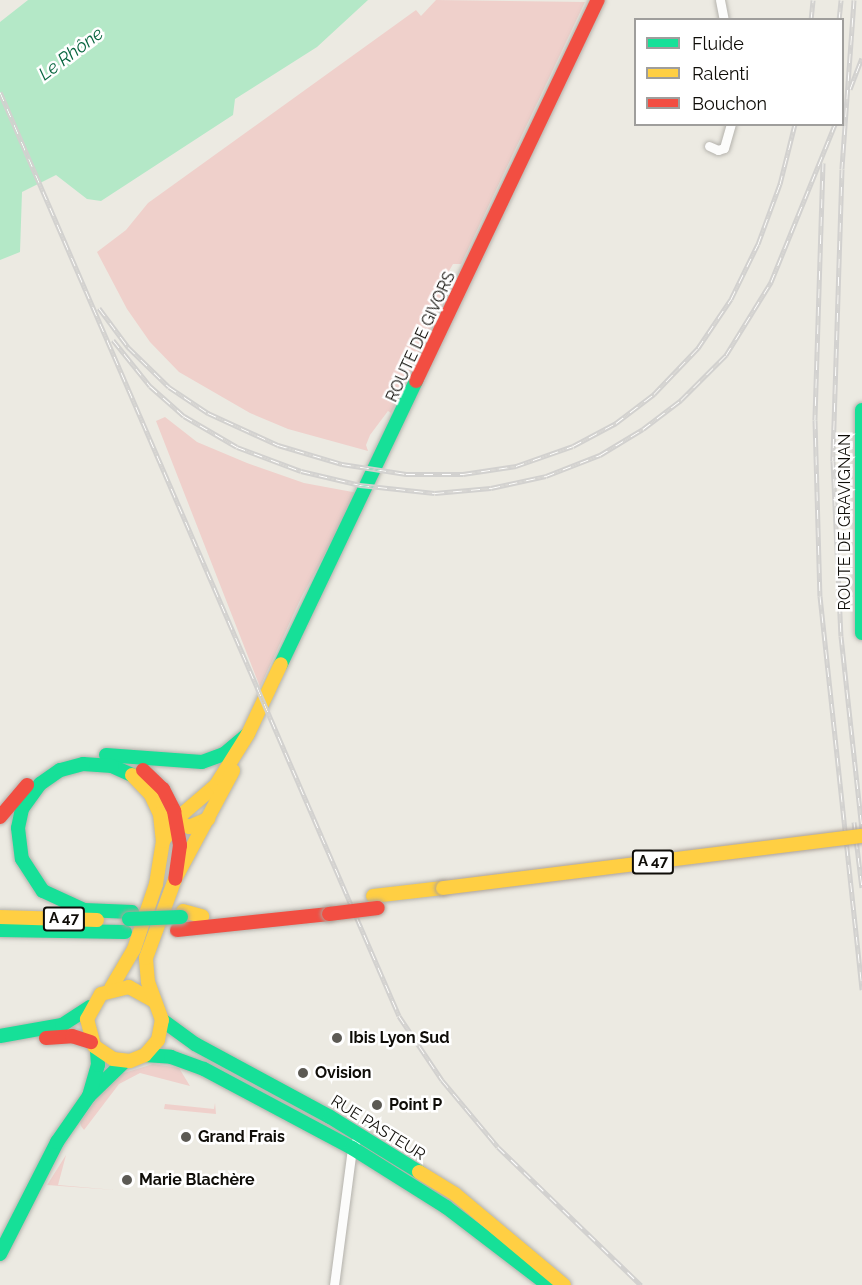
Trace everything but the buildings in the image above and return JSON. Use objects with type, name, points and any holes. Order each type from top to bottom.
[{"type":"main road","name":"ROUTE DE GIVORS","points":[[248,734],[598,0]]},
{"type":"main road","name":"ROUTE DE GRAVIGNAN","points":[[862,410],[862,633]]},
{"type":"main road","points":[[0,817],[34,778],[53,764],[87,754],[202,762],[224,754],[248,734]]},
{"type":"main road","points":[[0,1045],[67,1036],[94,1046],[113,1059],[125,1061],[145,1055],[158,1040],[162,1020],[154,1001],[146,963],[175,879],[243,751],[248,734]]},
{"type":"main road","points":[[163,841],[177,822],[216,785],[248,734]]},
{"type":"main road","points":[[121,758],[157,782],[171,802],[180,845],[175,879]]},
{"type":"main road","points":[[0,1036],[56,1027],[90,1007],[111,988],[134,948],[156,884],[163,841],[157,806],[147,789],[130,773],[112,766],[83,764],[60,770],[40,784],[26,803],[19,821],[22,859],[43,891],[84,910],[129,921]]},
{"type":"main road","points":[[157,806],[177,822],[192,827],[208,819]]},
{"type":"main road","name":"A 47","points":[[444,894],[862,836]]},
{"type":"main road","name":"A 47","points":[[0,930],[17,931],[326,908],[862,848]]},
{"type":"main road","name":"A 47","points":[[180,919],[326,908]]},
{"type":"main road","name":"A 47","points":[[0,917],[129,921]]},
{"type":"main road","points":[[111,988],[135,988],[154,1001]]},
{"type":"main road","points":[[89,1096],[97,1072],[94,1046],[87,1025],[90,1007]]},
{"type":"main road","name":"RUE PASTEUR","points":[[162,1020],[195,1044],[356,1142]]},
{"type":"main road","name":"RUE PASTEUR","points":[[145,1055],[171,1057],[204,1069],[356,1142],[455,1194],[547,1281],[564,1285]]},
{"type":"main road","points":[[0,1254],[57,1142],[89,1096],[125,1061]]},
{"type":"street","points":[[720,0],[724,18]]},
{"type":"street","points":[[709,146],[718,150],[723,148],[731,126]]},
{"type":"street","points":[[334,1285],[356,1142]]},
{"type":"shaded area","points":[[436,0],[585,2],[461,264],[453,264],[449,271],[454,278],[391,413],[388,411],[370,435],[366,445],[368,451],[288,429],[250,413],[179,372],[150,342],[127,309],[97,252],[126,230],[148,203],[416,10],[421,16]]},
{"type":"shaded area","points":[[165,417],[197,442],[247,463],[304,483],[358,493],[301,598],[260,687],[156,421]]},
{"type":"shaded area","points":[[153,1064],[179,1068],[190,1086],[140,1073],[119,1084],[84,1130],[80,1122],[111,1078],[121,1071],[124,1073]]},
{"type":"shaded area","points":[[215,1103],[216,1114],[164,1109],[165,1104],[214,1109]]},
{"type":"shaded area","points":[[66,1155],[58,1185],[115,1190],[47,1185]]},
{"type":"water","name":"Le Rhône","points":[[28,0],[368,0],[317,47],[235,99],[233,115],[101,201],[87,199],[56,175],[22,192],[20,252],[0,260],[0,22]]},
{"type":"railway","points":[[811,18],[813,0]]},
{"type":"railway","points":[[839,18],[841,0]]},
{"type":"railway","points":[[854,0],[842,169],[833,461],[841,636],[862,830]]},
{"type":"railway","points":[[850,89],[862,58]]},
{"type":"railway","points":[[0,92],[399,1016],[442,1080],[498,1147],[641,1285]]},
{"type":"railway","points":[[99,308],[128,347],[169,387],[208,413],[278,445],[342,464],[406,474],[463,474],[516,466],[573,446],[616,423],[654,394],[698,348],[731,299],[758,244],[780,184],[794,126]]},
{"type":"railway","points":[[113,340],[150,386],[184,416],[237,447],[301,471],[360,485],[435,493],[491,488],[546,476],[600,455],[643,429],[681,400],[726,355],[771,282],[834,126]]},
{"type":"railway","points":[[823,163],[815,420],[820,596],[862,990]]},
{"type":"railway","points":[[854,822],[862,888]]},
{"type":"traffic: fast","points":[[281,664],[416,381]]},
{"type":"traffic: fast","points":[[862,410],[862,633]]},
{"type":"traffic: fast","points":[[106,755],[202,762],[224,754],[248,734]]},
{"type":"traffic: fast","points":[[132,775],[112,766],[83,764],[60,770],[40,784],[22,809],[18,828],[22,859],[43,891],[84,910],[132,912]]},
{"type":"traffic: fast","points":[[129,919],[181,917]]},
{"type":"traffic: fast","points":[[0,930],[125,932]]},
{"type":"traffic: fast","points":[[0,1036],[62,1025],[90,1007]]},
{"type":"traffic: fast","points":[[162,1020],[195,1044],[330,1117],[419,1172]]},
{"type":"traffic: fast","points":[[0,1254],[57,1142],[89,1096],[98,1065],[97,1049]]},
{"type":"traffic: fast","points":[[145,1055],[171,1057],[204,1069],[352,1148],[446,1207],[548,1285]]},
{"type":"traffic: fast","points":[[89,1096],[125,1061]]},
{"type":"traffic: slow","points":[[111,988],[134,949],[156,884],[163,841],[180,816],[216,785],[248,734],[281,664]]},
{"type":"traffic: slow","points":[[154,1001],[129,987],[101,994],[87,1019],[94,1046],[113,1059],[130,1061],[145,1055],[158,1040],[162,1020],[148,982],[146,958],[175,879],[233,771]]},
{"type":"traffic: slow","points":[[132,775],[151,795],[160,814],[163,841]]},
{"type":"traffic: slow","points":[[169,818],[189,827],[208,819]]},
{"type":"traffic: slow","points":[[443,888],[862,836]]},
{"type":"traffic: slow","points":[[373,896],[443,888]]},
{"type":"traffic: slow","points":[[183,911],[202,916]]},
{"type":"traffic: slow","points":[[0,917],[97,920]]},
{"type":"traffic: slow","points":[[419,1172],[455,1194],[564,1285]]},
{"type":"traffic: jam","points":[[416,381],[598,0]]},
{"type":"traffic: jam","points":[[143,770],[163,789],[174,811],[180,845],[175,879]]},
{"type":"traffic: jam","points":[[0,817],[27,785]]},
{"type":"traffic: jam","points":[[329,914],[378,908]]},
{"type":"traffic: jam","points":[[177,930],[329,914]]},
{"type":"traffic: jam","points":[[46,1038],[72,1036],[91,1042]]},
{"type":"place","name":"Ibis Lyon Sud","points":[[337,1038]]},
{"type":"place","name":"Ovision","points":[[303,1073]]},
{"type":"place","name":"Point P","points":[[377,1105]]},
{"type":"place","name":"Grand Frais","points":[[186,1137]]},
{"type":"place","name":"Marie Blachère","points":[[127,1180]]}]
